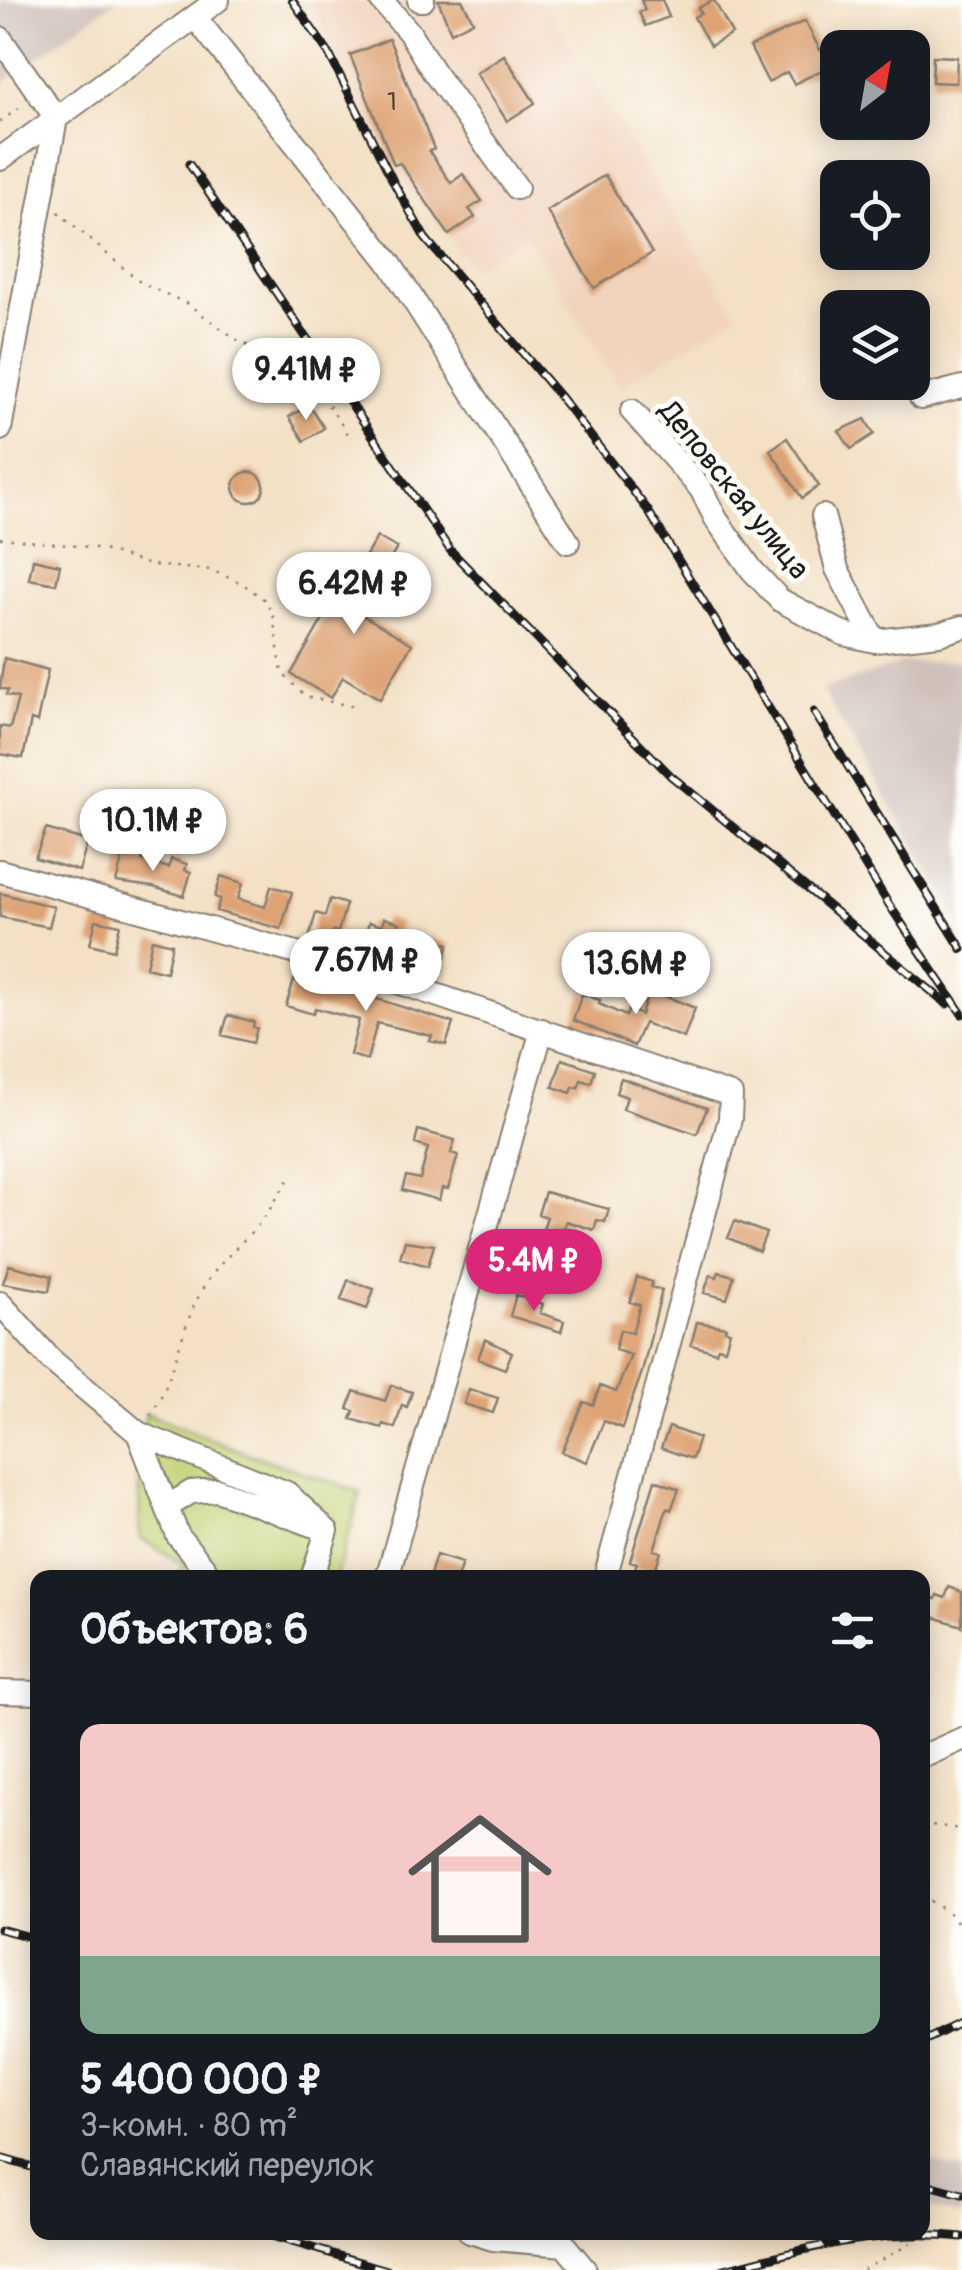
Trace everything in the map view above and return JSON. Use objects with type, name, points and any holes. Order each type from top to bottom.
[{"type":"street","points":[[0,159],[218,0]]},
{"type":"street","points":[[381,0],[409,32],[432,71],[516,188]]},
{"type":"street","points":[[196,17],[389,262],[568,542]]},
{"type":"street","points":[[0,38],[56,118],[0,429]]},
{"type":"street","points":[[930,396],[962,387]]},
{"type":"street","name":"Деповская улица","points":[[632,411],[701,489],[716,520],[752,570],[780,600],[844,634],[875,641],[939,634],[962,627]]},
{"type":"street","points":[[823,516],[837,569],[875,641]]},
{"type":"street","points":[[0,871],[380,976],[731,1095],[730,1119],[606,1570]]},
{"type":"street","points":[[388,1570],[542,1030]]},
{"type":"street","points":[[0,1303],[52,1360],[138,1433],[287,1493],[327,1531]]},
{"type":"street","points":[[138,1433],[178,1536],[203,1570]]},
{"type":"street","points":[[167,1507],[191,1492],[217,1490],[327,1531]]},
{"type":"street","points":[[315,1570],[327,1531]]},
{"type":"street","points":[[0,1692],[30,1693]]},
{"type":"street","points":[[930,1753],[962,1739]]},
{"type":"street","points":[[560,2240],[584,2270]]},
{"type":"path","points":[[0,122],[39,94]]},
{"type":"path","points":[[41,198],[141,284],[186,303],[239,342],[294,370],[316,387],[348,434]]},
{"type":"path","points":[[0,538],[96,548],[150,566],[211,570],[243,584],[265,600],[273,616],[282,673],[306,697],[357,707]]},
{"type":"path","points":[[138,1433],[160,1402],[186,1322],[202,1289],[260,1223],[292,1174]]},
{"type":"path","points":[[930,1825],[962,1829]]},
{"type":"path","points":[[930,1900],[952,1915],[962,1929]]},
{"type":"path","points":[[863,2270],[917,2240]]},
{"type":"shaded area","points":[[0,0],[116,0],[0,85]]},
{"type":"shaded area","points":[[311,0],[542,0],[737,315],[620,387],[527,236],[473,268],[393,170]]},
{"type":"shaded area","points":[[962,661],[962,924],[822,690],[903,663]]},
{"type":"shaded area","points":[[930,2161],[962,2170],[962,2216],[930,2208]]},
{"type":"green space","points":[[146,1413],[361,1492],[338,1570],[181,1570],[183,1564],[140,1538],[138,1453]]},
{"type":"building","points":[[438,0],[462,0],[473,21],[451,32]]},
{"type":"building","points":[[641,0],[662,0],[669,17],[645,26],[639,12],[645,10]]},
{"type":"building","points":[[714,0],[732,34],[710,46],[694,17],[701,13],[698,8]]},
{"type":"building","points":[[805,21],[820,50],[820,71],[794,84],[787,72],[768,82],[750,47]]},
{"type":"building","points":[[389,39],[434,149],[429,151],[451,183],[463,174],[482,201],[469,209],[475,217],[449,235],[400,163],[394,165],[350,55]]},
{"type":"building","points":[[504,55],[535,103],[507,121],[476,73]]},
{"type":"building","points":[[933,56],[957,57],[956,83],[932,82]]},
{"type":"building","points":[[605,175],[652,253],[594,288],[547,211]]},
{"type":"building","points":[[309,405],[324,428],[304,441],[289,417]]},
{"type":"building","points":[[865,419],[874,434],[851,449],[839,431]]},
{"type":"building","points":[[787,438],[819,486],[802,498],[770,450]]},
{"type":"building","points":[[249,472],[259,477],[264,487],[259,497],[249,502],[239,497],[234,487],[239,477]]},
{"type":"building","points":[[377,537],[397,548],[359,613],[412,644],[380,699],[343,677],[331,698],[291,674],[335,598],[339,601]]},
{"type":"building","points":[[33,559],[60,565],[56,584],[29,579]]},
{"type":"building","points":[[4,658],[48,670],[37,722],[31,720],[23,758],[0,754],[0,726],[10,728],[18,698],[6,695],[8,690],[0,688]]},
{"type":"building","points":[[46,829],[88,841],[79,871],[35,858]]},
{"type":"building","points":[[125,849],[144,854],[142,860],[169,868],[171,859],[187,864],[185,870],[191,872],[184,896],[116,882]]},
{"type":"building","points":[[221,876],[243,883],[238,899],[265,907],[271,886],[292,892],[281,929],[216,911]]},
{"type":"building","points":[[0,893],[54,907],[49,927],[0,917]]},
{"type":"building","points":[[330,899],[346,904],[338,932],[333,931],[329,944],[309,938],[316,913],[325,916]]},
{"type":"building","points":[[384,918],[400,923],[389,961],[360,952],[369,922],[382,926]]},
{"type":"building","points":[[96,920],[120,925],[114,950],[90,944]]},
{"type":"building","points":[[428,938],[449,944],[442,970],[435,969],[434,975],[419,970]]},
{"type":"building","points":[[152,939],[172,944],[166,972],[146,967]]},
{"type":"building","points":[[294,980],[333,991],[334,987],[355,992],[453,1023],[446,1045],[430,1041],[432,1036],[377,1023],[367,1060],[350,1055],[359,1020],[315,1008],[313,1014],[286,1006]]},
{"type":"building","points":[[649,990],[695,1008],[684,1038],[644,1023],[634,1046],[573,1020],[582,994],[626,1016],[629,1009],[641,1015]]},
{"type":"building","points":[[228,1015],[254,1022],[253,1027],[257,1028],[253,1043],[222,1035]]},
{"type":"building","points":[[562,1059],[595,1070],[591,1083],[581,1080],[571,1093],[553,1087]]},
{"type":"building","points":[[621,1078],[707,1108],[697,1134],[623,1109],[627,1097],[616,1093]]},
{"type":"building","points":[[418,1130],[455,1140],[451,1153],[458,1155],[448,1189],[442,1188],[439,1200],[402,1190],[406,1176],[420,1179],[428,1148],[415,1144]]},
{"type":"building","points":[[545,1192],[609,1209],[605,1222],[597,1220],[594,1230],[566,1221],[546,1277],[521,1270],[528,1246],[537,1248],[547,1217],[538,1214]]},
{"type":"building","points":[[735,1221],[766,1233],[759,1251],[728,1238]]},
{"type":"building","points":[[405,1241],[434,1245],[428,1266],[400,1258]]},
{"type":"building","points":[[9,1265],[52,1276],[49,1291],[3,1283]]},
{"type":"building","points":[[719,1272],[734,1276],[727,1299],[704,1293],[710,1275],[717,1277]]},
{"type":"building","points":[[637,1277],[662,1290],[642,1372],[622,1428],[604,1421],[587,1462],[562,1452],[584,1402],[593,1405],[600,1386],[616,1392],[631,1355],[615,1350],[620,1330],[632,1333],[640,1305],[630,1302]]},
{"type":"building","points":[[348,1280],[374,1289],[367,1309],[341,1300]]},
{"type":"building","points":[[516,1295],[543,1304],[540,1313],[564,1321],[561,1332],[510,1316]]},
{"type":"building","points":[[697,1322],[726,1327],[730,1331],[725,1349],[718,1347],[716,1352],[691,1345]]},
{"type":"building","points":[[485,1339],[512,1352],[505,1369],[478,1359]]},
{"type":"building","points":[[391,1385],[412,1392],[407,1407],[402,1405],[395,1428],[351,1419],[354,1411],[348,1409],[354,1391],[385,1401]]},
{"type":"building","points":[[469,1389],[498,1398],[493,1413],[464,1404]]},
{"type":"building","points":[[669,1427],[699,1438],[692,1459],[661,1448]]},
{"type":"building","points":[[655,1480],[679,1489],[671,1510],[667,1508],[654,1550],[661,1552],[655,1570],[635,1568],[637,1563],[630,1561]]},
{"type":"building","points":[[436,1555],[462,1563],[460,1570],[431,1570]]},
{"type":"building","points":[[949,1587],[962,1592],[962,1626],[930,1616],[932,1598],[945,1598]]},
{"type":"railway","points":[[292,0],[328,52],[425,238],[561,398],[647,509],[888,903],[962,1014]]},
{"type":"railway","points":[[189,164],[450,550],[671,776],[947,1004]]},
{"type":"railway","points":[[814,712],[962,949]]},
{"type":"railway","points":[[0,1929],[30,1937]]},
{"type":"railway","points":[[930,2038],[962,2022]]},
{"type":"railway","points":[[0,2158],[30,2167]]},
{"type":"railway","points":[[930,2185],[962,2194]]},
{"type":"railway","points":[[930,2235],[962,2237]]},
{"type":"railway","points":[[285,2240],[387,2270]]},
{"type":"railway","points":[[721,2270],[859,2240]]}]
